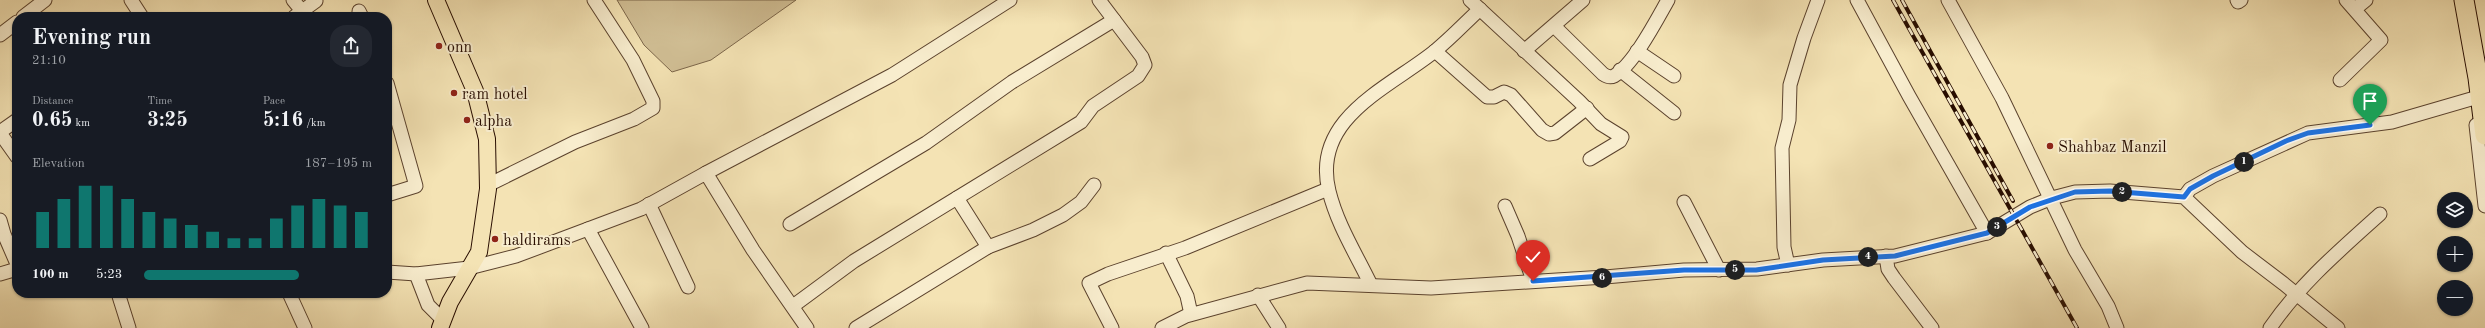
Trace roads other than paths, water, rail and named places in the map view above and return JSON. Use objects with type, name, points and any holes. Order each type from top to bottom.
[{"type":"highway","points":[[2464,0],[2485,135]]},
{"type":"highway","points":[[2476,0],[2485,53]]},
{"type":"main road","points":[[436,0],[474,91],[487,139],[488,184],[479,252],[450,302],[442,324]]},
{"type":"street","points":[[29,12],[45,0]]},
{"type":"street","points":[[131,0],[139,12]]},
{"type":"street","points":[[293,0],[297,12]]},
{"type":"street","points":[[488,184],[575,142],[634,119],[653,108],[653,101],[633,60],[594,0]]},
{"type":"street","points":[[392,272],[416,274],[469,268],[522,254],[649,204],[892,75],[1010,0]]},
{"type":"street","points":[[793,306],[854,261],[1081,122],[1093,106],[1138,76],[1145,65],[1142,57],[1099,0]]},
{"type":"street","points":[[1470,0],[1587,108],[1601,124],[1622,137],[1620,141],[1590,159]]},
{"type":"street","points":[[1554,26],[1603,74],[1608,77],[1613,76],[1637,51],[1668,0]]},
{"type":"street","points":[[1788,265],[1784,247],[1782,148],[1789,120],[1790,85],[1804,38],[1818,0]]},
{"type":"street","points":[[1858,0],[1909,96],[1987,233]]},
{"type":"street","points":[[1948,0],[2002,98],[2052,198],[2075,250],[2108,306],[2117,328]]},
{"type":"street","points":[[2236,0],[2238,2],[2241,0]]},
{"type":"street","points":[[2340,80],[2381,40],[2350,5],[2366,0]]},
{"type":"street","points":[[2457,0],[2458,20],[2480,97],[2485,206]]},
{"type":"street","points":[[301,12],[316,1]]},
{"type":"street","points":[[1524,51],[1554,26],[1576,2]]},
{"type":"street","points":[[1371,285],[1338,219],[1328,189],[1328,150],[1338,129],[1369,98],[1435,51],[1480,10]]},
{"type":"street","points":[[790,224],[926,143],[1012,82],[1114,20]]},
{"type":"street","points":[[0,35],[12,26]]},
{"type":"street","points":[[1435,51],[1487,97],[1494,97],[1504,92],[1511,95],[1542,130],[1549,134],[1555,133],[1587,108]]},
{"type":"street","points":[[1637,51],[1674,76]]},
{"type":"street","points":[[1620,70],[1674,113]]},
{"type":"street","points":[[2184,197],[2190,189],[2213,176],[2308,133],[2392,122],[2480,97]]},
{"type":"street","points":[[392,101],[416,186],[392,193]]},
{"type":"street","points":[[12,124],[0,132],[12,150]]},
{"type":"street","points":[[706,173],[753,250],[807,328]]},
{"type":"street","points":[[856,328],[988,248],[1033,230],[1063,215],[1081,202],[1094,186]]},
{"type":"street","points":[[1112,328],[1089,283],[1108,274],[1166,252],[1185,248],[1234,229],[1328,189]]},
{"type":"street","points":[[1162,328],[1191,314],[1258,295],[1308,283],[1431,288],[1684,270],[1756,270],[1823,260],[1886,256],[1987,233],[2030,207],[2052,198],[2075,192],[2110,191],[2184,197],[2242,252],[2296,293],[2338,328]]},
{"type":"street","points":[[957,198],[988,248]]},
{"type":"street","points":[[1684,202],[1719,270]]},
{"type":"street","points":[[649,204],[688,287]]},
{"type":"street","points":[[1505,206],[1518,236],[1533,281]]},
{"type":"street","points":[[2270,328],[2296,293],[2339,250],[2380,214]]},
{"type":"street","points":[[0,220],[12,252]]},
{"type":"street","points":[[588,229],[642,328]]},
{"type":"street","points":[[1166,252],[1187,296],[1191,314]]},
{"type":"street","points":[[1886,256],[1888,269],[1932,328]]},
{"type":"street","points":[[0,274],[12,271]]},
{"type":"street","points":[[416,274],[428,305],[442,324]]},
{"type":"street","points":[[1258,295],[1279,328]]},
{"type":"street","points":[[120,298],[129,328]]},
{"type":"street","points":[[291,298],[304,327]]},
{"type":"railway","points":[[1893,0],[2077,328]]},
{"type":"railway","points":[[1902,0],[2013,201]]},
{"type":"place","name":"onn","points":[[439,46]]},
{"type":"place","name":"ram hotel","points":[[454,93]]},
{"type":"place","name":"alpha","points":[[467,120]]},
{"type":"place","name":"Shahbaz Manzil","points":[[2050,146]]},
{"type":"place","name":"haldirams","points":[[495,239]]}]
